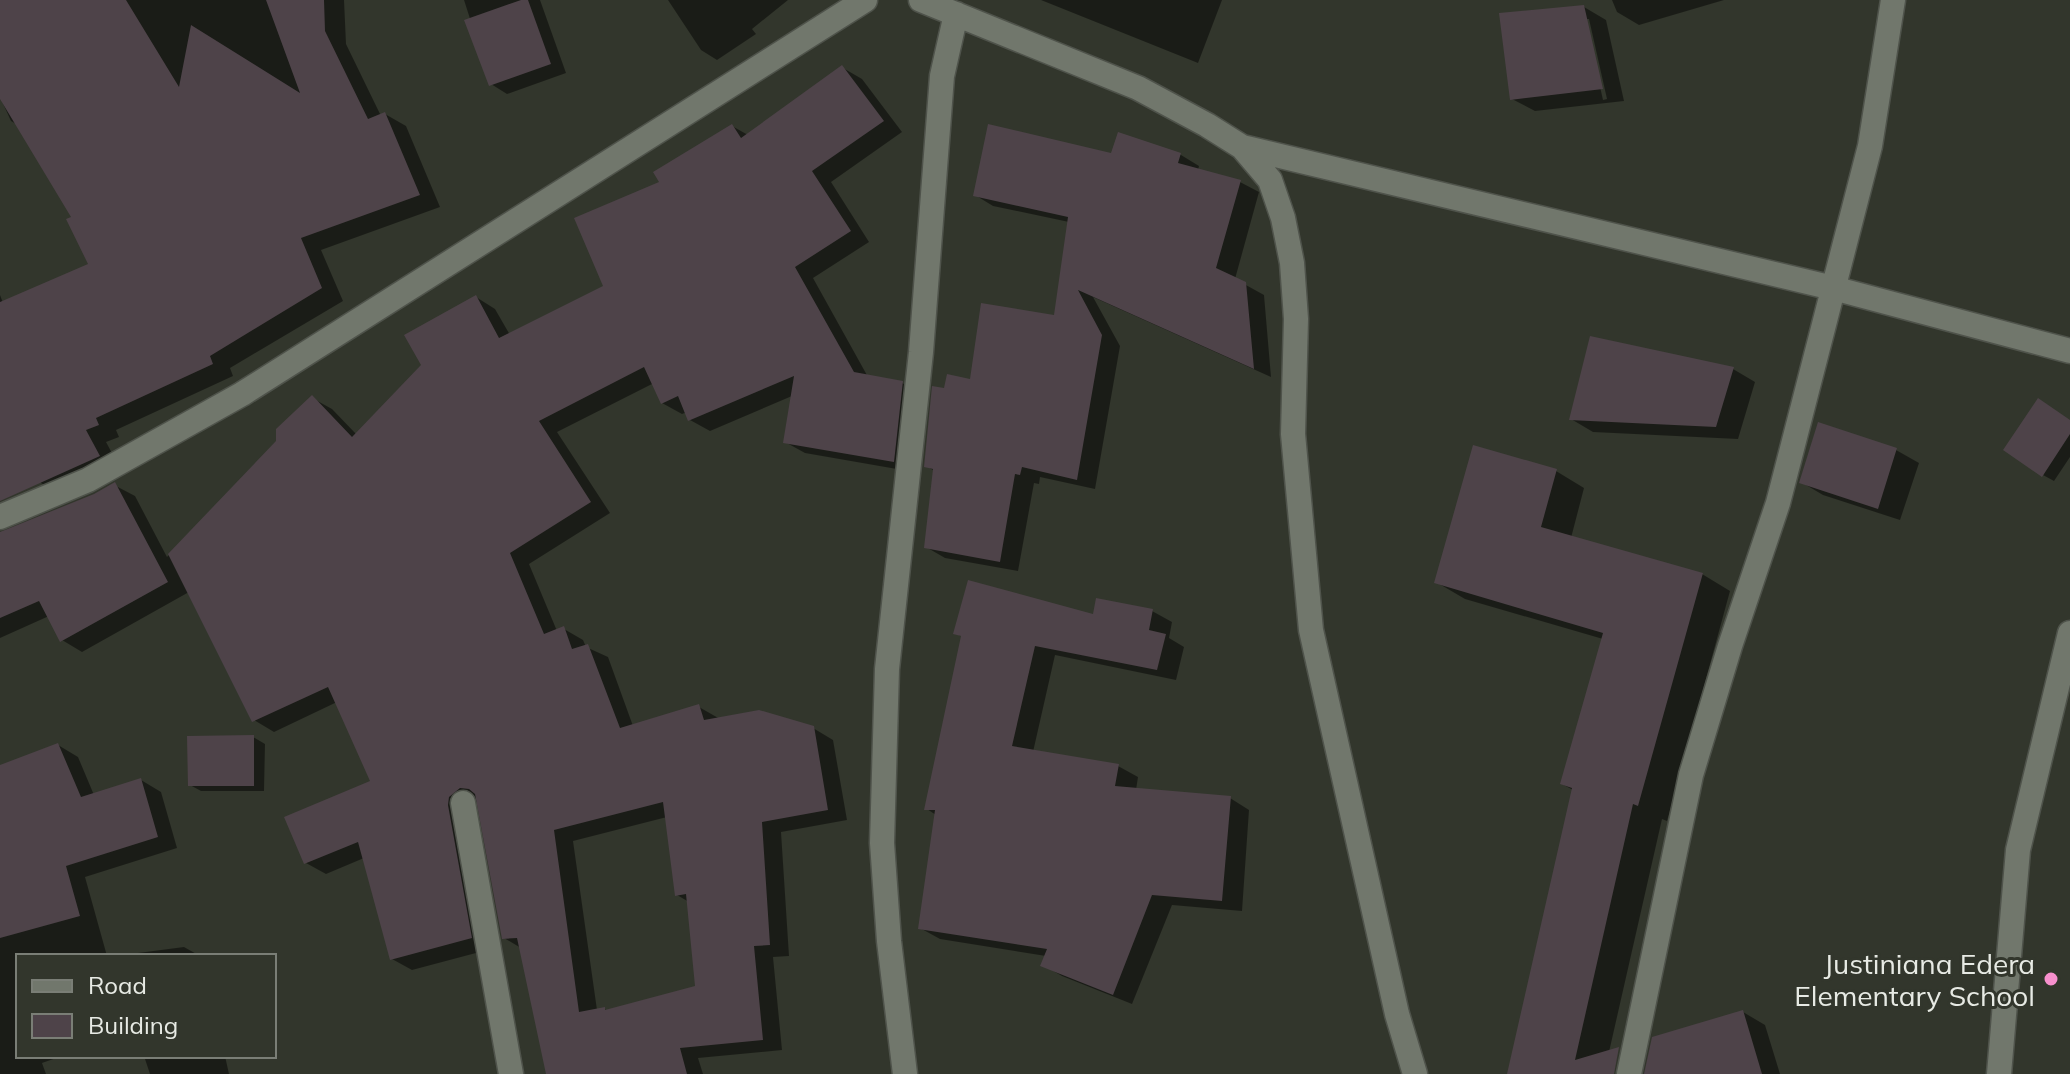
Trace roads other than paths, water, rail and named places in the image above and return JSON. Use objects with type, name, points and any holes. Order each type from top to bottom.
[{"type":"street","points":[[0,517],[88,480],[242,394],[865,0]]},
{"type":"street","points":[[921,0],[1138,88],[1242,147],[1270,180],[1283,218],[1292,263],[1296,319],[1293,434],[1311,630],[1397,1014],[1415,1074]]},
{"type":"street","points":[[1629,1074],[1691,775],[1778,503],[1870,146],[1893,0]]},
{"type":"street","points":[[905,1074],[889,941],[882,843],[887,669],[921,352],[942,76],[956,14]]},
{"type":"street","points":[[1242,147],[1833,288],[2070,351]]},
{"type":"street","points":[[1999,1074],[2018,850],[2070,633]]},
{"type":"street","points":[[463,803],[511,1074]]},
{"type":"place","name":"Justiniana Edera Elementary School","points":[[2051,979]]}]
